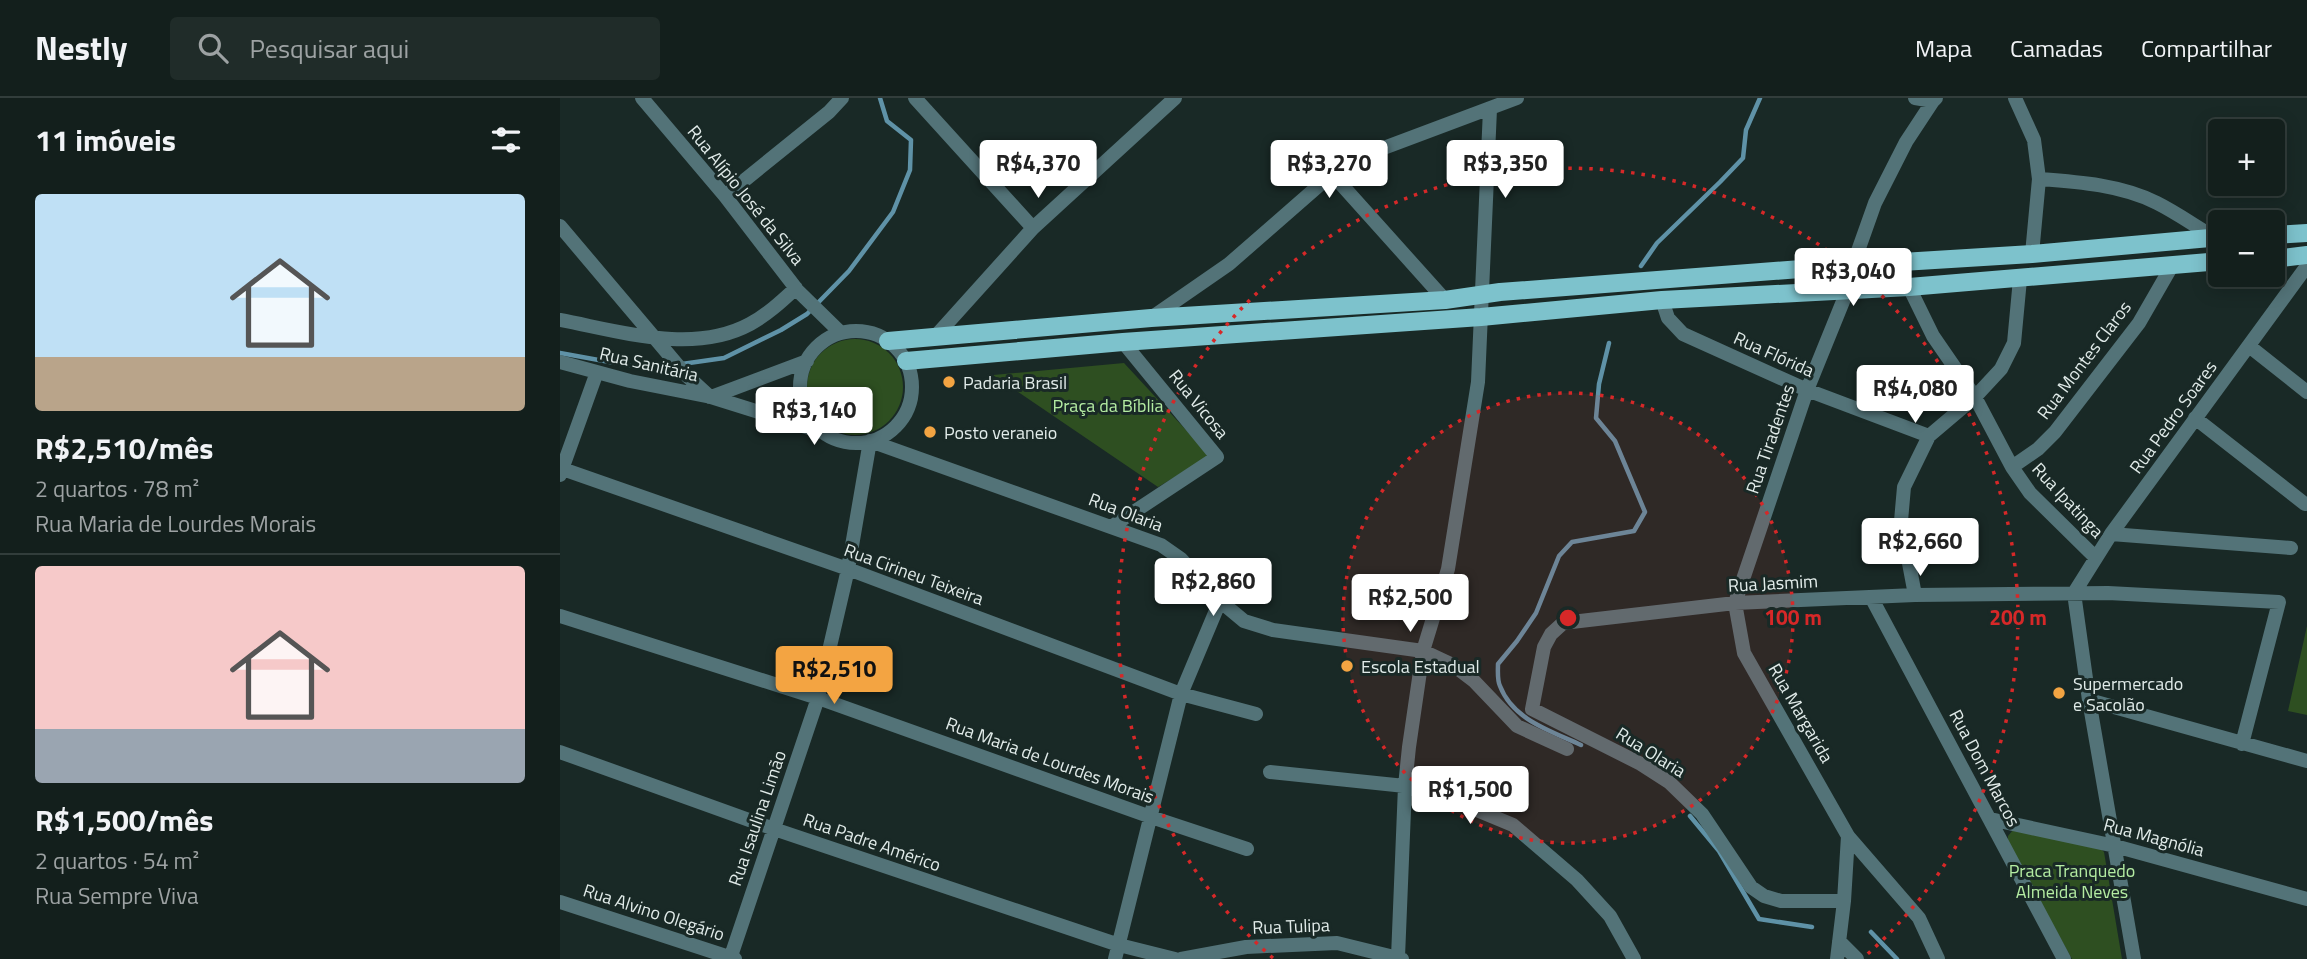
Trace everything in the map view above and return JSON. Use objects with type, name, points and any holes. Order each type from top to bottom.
[{"type":"main road","points":[[2285,234],[2307,233]]},
{"type":"main road","points":[[888,341],[1151,318],[1445,300],[1483,294],[2032,254],[2208,238]]},
{"type":"main road","points":[[2285,258],[2307,255]]},
{"type":"main road","points":[[906,361],[1123,342],[1481,317],[1662,300],[1909,287],[2208,262]]},
{"type":"street","name":"Rua Alípio José da Silva","points":[[642,98],[725,196],[797,289],[841,333]]},
{"type":"street","points":[[725,196],[829,112],[842,98]]},
{"type":"street","points":[[915,98],[1034,228]]},
{"type":"street","points":[[934,338],[1034,228],[1175,98]]},
{"type":"street","points":[[1151,318],[1229,264],[1332,174],[1366,155],[1517,98]]},
{"type":"street","points":[[1915,98],[1935,99]]},
{"type":"street","points":[[2015,98],[2034,140],[2039,179],[2032,254]]},
{"type":"street","points":[[1853,265],[1875,203],[1906,142],[1935,99]]},
{"type":"street","points":[[1400,958],[1405,786],[1423,651],[1448,569],[1478,382],[1490,109]]},
{"type":"street","points":[[1332,174],[1445,300]]},
{"type":"street","points":[[2039,179],[2074,181],[2122,190],[2157,203],[2208,231]]},
{"type":"street","points":[[560,226],[686,375],[711,397],[825,433],[839,440],[855,443],[870,441],[886,434],[900,422],[909,407],[912,389],[906,361],[888,341],[874,334],[857,331],[841,333],[821,344],[807,361],[802,376],[803,401],[813,422],[825,433]]},
{"type":"street","name":"Rua Montes Claros","points":[[2012,467],[2038,449],[2055,432],[2139,323],[2173,264]]},
{"type":"street","name":"Rua Pedro Soares","points":[[2074,593],[2111,534],[2307,266]]},
{"type":"street","points":[[1915,596],[1901,521],[1904,487],[1929,436],[1975,397],[2001,369],[2014,343],[2020,279]]},
{"type":"street","name":"Rua Ipatinga","points":[[1909,287],[1933,336],[1975,397],[2012,467],[2030,493],[2095,557]]},
{"type":"street","points":[[560,320],[656,340],[717,336],[748,325],[797,289]]},
{"type":"street","name":"Rua Tiradentes","points":[[1735,603],[1807,390],[1848,289]]},
{"type":"street","name":"Rua Flórida","points":[[1662,300],[1668,318],[1683,334],[1807,390],[1929,436]]},
{"type":"street","name":"Rua Vicosa","points":[[1111,527],[1217,457],[1123,342]]},
{"type":"street","points":[[2249,346],[2307,392]]},
{"type":"street","name":"Rua Sanitária","points":[[560,362],[630,382],[711,397],[807,361]]},
{"type":"street","points":[[561,471],[597,372]]},
{"type":"street","points":[[2195,418],[2305,504]]},
{"type":"street","name":"Rua Olaria","points":[[870,441],[1161,545],[1181,559],[1220,601],[1244,621],[1273,630],[1423,651],[1453,665],[1517,726],[1567,749]]},
{"type":"street","name":"Rua Isaulina Limão","points":[[732,958],[818,698],[848,569],[870,441]]},
{"type":"street","name":"Rua Cirineu Teixeira","points":[[561,471],[848,569],[1181,694],[1256,714]]},
{"type":"street","name":"Rua Ipatinga","points":[[2111,534],[2291,548]]},
{"type":"street","points":[[2074,593],[2089,701],[2134,959]]},
{"type":"street","name":"Rua Jasmim","points":[[1563,623],[1735,603],[1871,597],[2108,593],[2279,602],[2242,744]]},
{"type":"street","name":"Rua Dom Marcos","points":[[1871,597],[2064,959]]},
{"type":"street","points":[[1117,952],[1181,694],[1220,601]]},
{"type":"street","name":"Rua Margarida","points":[[1735,603],[1744,653],[1848,836],[1919,918],[1938,959]]},
{"type":"street","name":"Rua Maria de Lourdes Morais","points":[[560,616],[818,698],[1247,849]]},
{"type":"street","name":"Rua Olaria","points":[[1563,623],[1550,634],[1544,647],[1532,709],[1641,764],[1669,782],[1702,814],[1751,887],[1764,896],[1781,901],[1844,901]]},
{"type":"street","points":[[2089,701],[2307,761]]},
{"type":"street","name":"Rua Padre Américo","points":[[560,752],[1117,952],[1175,959]]},
{"type":"street","points":[[1270,772],[1405,786],[1460,803],[1513,825],[1577,880],[1610,916],[1634,959]]},
{"type":"street","name":"Rua Magnólia","points":[[1990,819],[2115,846],[2307,899]]},
{"type":"street","points":[[1837,959],[1848,836]]},
{"type":"street","name":"Rua Alvino Olegário","points":[[560,902],[732,958]]},
{"type":"street","points":[[1839,941],[1857,959]]},
{"type":"street","name":"Rua Tulipa","points":[[1181,959],[1246,947],[1337,943],[1400,958]]},
{"type":"green space","points":[[855,339],[873,343],[889,353],[899,369],[903,387],[899,405],[889,421],[873,431],[855,435],[837,431],[821,421],[811,405],[807,387],[811,369],[821,353],[837,343]]},
{"type":"green space","name":"Praça da Bíblia","points":[[1124,363],[1210,456],[1158,487],[993,375]]},
{"type":"green space","points":[[2307,626],[2307,715],[2288,711]]},
{"type":"green space","name":"Praca Tranquedo Almeida Neves","points":[[2013,830],[2100,848],[2104,852],[2122,959],[2072,959],[2008,844],[2008,836]]},
{"type":"waterway","points":[[682,364],[724,358],[807,314],[849,271],[893,212],[910,170],[911,140],[887,121],[880,98]]},
{"type":"waterway","points":[[1641,266],[1657,243],[1743,158],[1746,130],[1760,98]]},
{"type":"waterway","points":[[1581,745],[1534,723],[1514,708],[1499,684],[1498,664],[1536,613],[1559,556],[1572,542],[1634,531],[1645,512],[1615,441],[1596,418],[1599,384],[1609,343]]},
{"type":"waterway","points":[[560,353],[648,369],[673,365]]},
{"type":"waterway","points":[[1690,816],[1719,851],[1759,919],[1812,927]]},
{"type":"waterway","points":[[1871,932],[1897,959]]},
{"type":"place","name":"Padaria Brasil","points":[[949,382]]},
{"type":"place","name":"Posto veraneio","points":[[930,432]]},
{"type":"place","name":"Escola Estadual","points":[[1347,666]]},
{"type":"place","name":"Supermercado e Sacolão","points":[[2059,693]]}]
